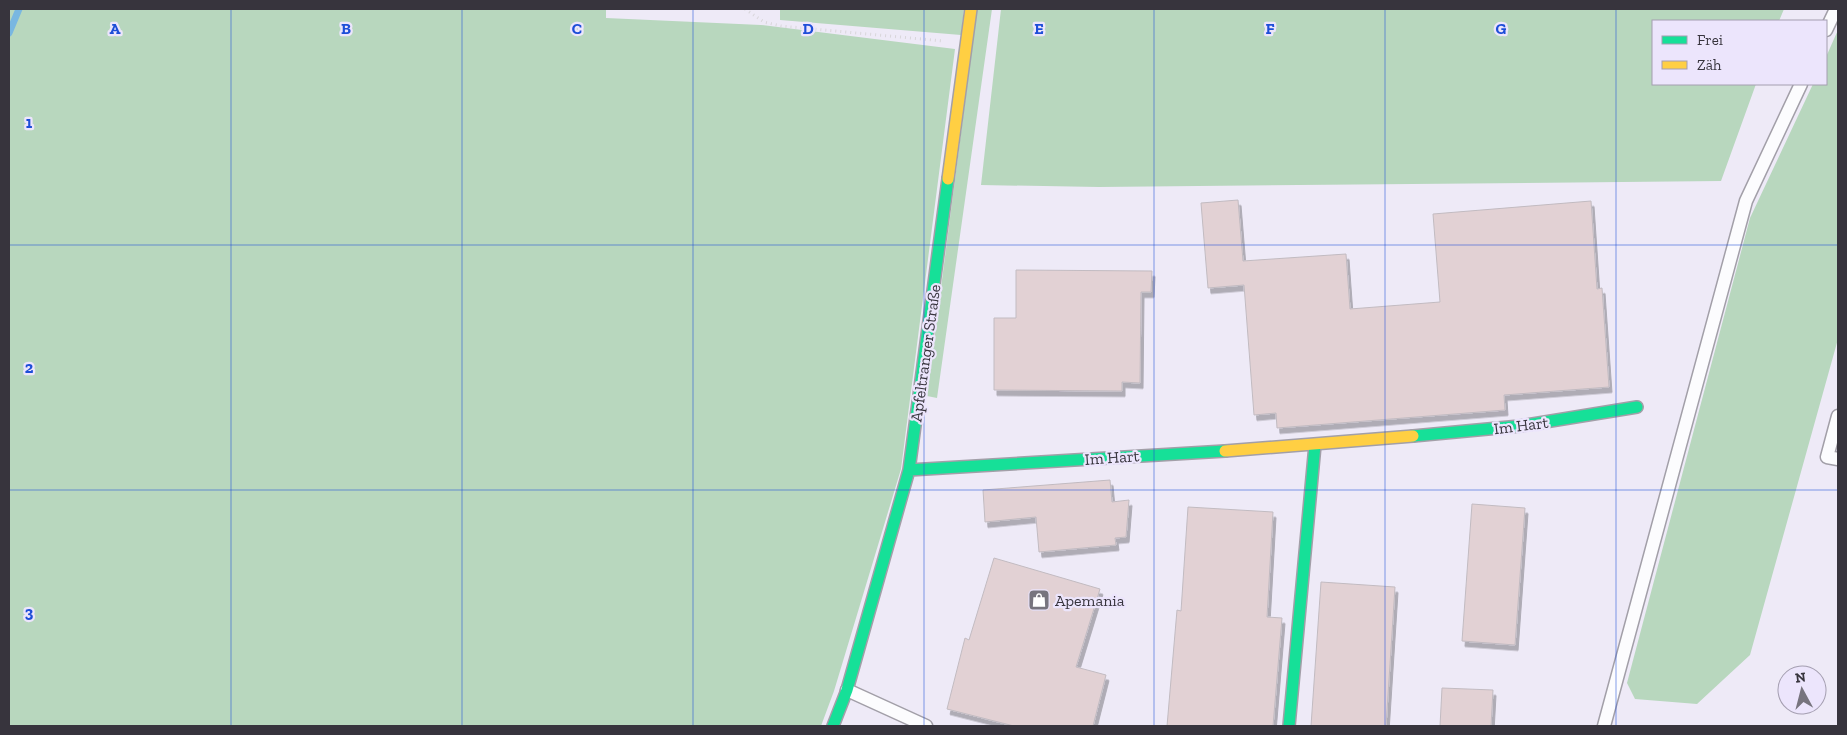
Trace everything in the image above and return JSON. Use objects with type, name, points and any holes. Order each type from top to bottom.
[{"type":"street","name":"Apfeltranger Straße","points":[[833,726],[847,690],[909,470],[971,9]]},
{"type":"street","name":"Im Hart","points":[[909,470],[1315,445],[1520,426],[1637,408]]},
{"type":"street","points":[[1289,726],[1315,445]]},
{"type":"lane","points":[[1827,28],[1836,9]]},
{"type":"lane","points":[[1604,726],[1746,201],[1801,85]]},
{"type":"lane","points":[[1838,416],[1827,456],[1838,459]]},
{"type":"lane","points":[[847,690],[926,726]]},
{"type":"path","points":[[745,9],[764,22],[781,26],[966,43]]},
{"type":"green space","points":[[9,9],[606,9],[606,18],[761,25],[955,49],[901,469],[834,691],[821,726],[9,726]]},
{"type":"green space","points":[[780,9],[964,9],[961,35],[780,20]]},
{"type":"green space","points":[[977,9],[992,9],[937,398],[927,396]]},
{"type":"green space","points":[[1001,9],[1784,9],[1779,20],[1652,20],[1652,85],[1756,85],[1721,181],[1099,187],[981,185]]},
{"type":"green space","points":[[1838,30],[1838,339],[1750,655],[1697,704],[1635,699],[1627,683],[1750,218],[1813,85],[1827,85],[1827,55]]},
{"type":"building","points":[[1238,200],[1243,261],[1346,254],[1350,309],[1440,302],[1433,214],[1591,201],[1597,289],[1602,288],[1609,387],[1504,395],[1505,410],[1277,428],[1276,413],[1254,415],[1244,285],[1208,288],[1201,203]]},
{"type":"building","points":[[1016,270],[1152,271],[1151,292],[1141,292],[1140,383],[1122,382],[1122,391],[994,390],[994,318],[1016,318]]},
{"type":"building","points":[[1110,480],[1112,502],[1129,500],[1126,537],[1115,538],[1116,545],[1039,552],[1036,517],[985,522],[983,490]]},
{"type":"building","points":[[1472,504],[1525,508],[1515,645],[1462,641]]},
{"type":"building","points":[[1188,507],[1273,512],[1267,617],[1282,618],[1273,726],[1167,726],[1177,610],[1181,611]]},
{"type":"building","points":[[994,558],[1100,589],[1076,667],[1106,675],[1093,726],[1014,726],[947,709],[965,638],[969,640]]},
{"type":"building","points":[[1321,582],[1395,587],[1386,726],[1311,726]]},
{"type":"building","points":[[1442,688],[1493,690],[1491,726],[1440,726]]},
{"type":"waterway","points":[[9,33],[19,9]]},
{"type":"traffic: fast","points":[[833,726],[847,690],[909,470],[948,179]]},
{"type":"traffic: fast","points":[[1413,436],[1520,426],[1637,407]]},
{"type":"traffic: fast","points":[[1289,726],[1315,445]]},
{"type":"traffic: fast","points":[[909,470],[1225,451]]},
{"type":"traffic: slow","points":[[948,179],[971,9]]},
{"type":"traffic: slow","points":[[1225,451],[1413,436]]},
{"type":"place","name":"Apemania","points":[[1039,600]]}]
